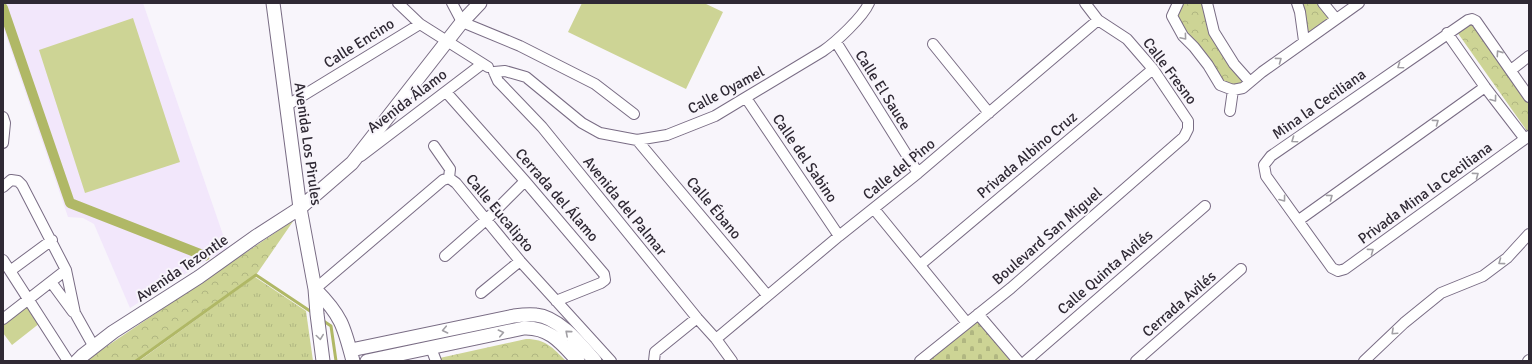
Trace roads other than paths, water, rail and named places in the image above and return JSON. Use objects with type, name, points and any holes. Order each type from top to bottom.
[{"type":"street","name":"Avenida Los Pirules","points":[[273,3],[300,208],[315,289],[323,361]]},
{"type":"street","points":[[398,3],[420,24],[494,72]]},
{"type":"street","points":[[452,3],[462,22],[520,46],[595,84],[634,114]]},
{"type":"street","name":"Avenida Álamo","points":[[352,163],[462,22],[480,3]]},
{"type":"street","name":"Calle Oyamel","points":[[494,72],[505,71],[526,77],[582,123],[600,133],[637,140],[667,135],[715,116],[836,42],[869,3]]},
{"type":"street","name":"Calle Fresno","points":[[1085,3],[1098,20],[1127,39],[1153,69],[1188,121],[1188,129]]},
{"type":"street","points":[[1178,3],[1172,16],[1183,36],[1208,65],[1220,85],[1233,90],[1243,88],[1304,41],[1359,3]]},
{"type":"street","points":[[1207,3],[1214,32],[1234,64],[1250,82]]},
{"type":"street","points":[[1297,3],[1300,12],[1304,41]]},
{"type":"street","points":[[1323,3],[1336,19]]},
{"type":"street","name":"Mina la Ceciliana","points":[[1338,271],[1332,268],[1266,176],[1264,166],[1271,156],[1448,33],[1472,19],[1476,21],[1529,97]]},
{"type":"street","name":"Calle del Pino","points":[[716,339],[839,236],[918,173],[1098,20]]},
{"type":"street","name":"Calle Encino","points":[[286,106],[420,24]]},
{"type":"street","points":[[1448,33],[1485,87],[1527,138]]},
{"type":"street","name":"Calle El Sauce","points":[[836,42],[918,173]]},
{"type":"street","points":[[933,44],[989,113]]},
{"type":"street","points":[[1511,70],[1529,56]]},
{"type":"street","name":"Avenida Álamo","points":[[300,208],[352,163],[482,64]]},
{"type":"street","name":"Privada Albino Cruz","points":[[920,265],[1153,69]]},
{"type":"street","name":"Avenida del Palmar","points":[[494,72],[498,81],[542,127],[697,318],[716,339],[732,361]]},
{"type":"street","points":[[1299,220],[1485,87]]},
{"type":"street","points":[[1230,111],[1233,90]]},
{"type":"street","name":"Cerrada del Álamo","points":[[446,92],[525,181],[604,274],[605,280],[601,283],[556,301]]},
{"type":"street","name":"Calle del Sabino","points":[[746,98],[839,236]]},
{"type":"street","points":[[3,117],[5,123],[3,142]]},
{"type":"street","name":"Boulevard San Miguel","points":[[920,361],[1011,288],[1184,137],[1188,129]]},
{"type":"street","name":"Privada Mina la Ceciliana","points":[[1338,271],[1345,270],[1527,138]]},
{"type":"street","name":"Calle Ébano","points":[[637,140],[768,295]]},
{"type":"street","points":[[434,146],[450,168],[449,178]]},
{"type":"street","name":"Calle Eucalipto","points":[[315,289],[443,180],[449,178],[456,183],[520,261],[611,361]]},
{"type":"street","points":[[3,187],[11,180],[18,181],[22,185],[52,240],[66,270],[75,313]]},
{"type":"street","points":[[446,256],[487,219],[525,181]]},
{"type":"street","name":"Calle Quinta Avilés","points":[[1026,361],[1205,206]]},
{"type":"street","name":"Avenida Tezontle","points":[[72,360],[199,277],[300,208]]},
{"type":"street","points":[[874,209],[967,323]]},
{"type":"street","points":[[1364,361],[1404,323],[1441,292],[1483,276],[1507,258],[1529,234]]},
{"type":"street","points":[[10,272],[52,240]]},
{"type":"street","points":[[3,260],[72,360]]},
{"type":"street","points":[[481,293],[520,261]]},
{"type":"street","name":"Cerrada Avilés","points":[[1136,361],[1241,269]]},
{"type":"street","points":[[3,319],[66,270]]},
{"type":"street","points":[[51,282],[75,313],[94,347]]},
{"type":"street","points":[[315,289],[329,303],[339,317],[346,331],[352,356],[514,316],[537,315],[553,321],[570,333],[595,361]]},
{"type":"street","points":[[978,314],[1018,361]]},
{"type":"street","points":[[654,361],[655,352],[697,318]]},
{"type":"street","points":[[367,361],[524,328],[535,328],[548,332],[578,361]]},
{"type":"street","points":[[431,348],[436,361]]},
{"type":"waterway","points":[[3,8],[70,203],[205,256]]},
{"type":"waterway","points":[[136,361],[256,275],[313,313]]},
{"type":"waterway","points":[[322,320],[331,326],[336,361]]}]
